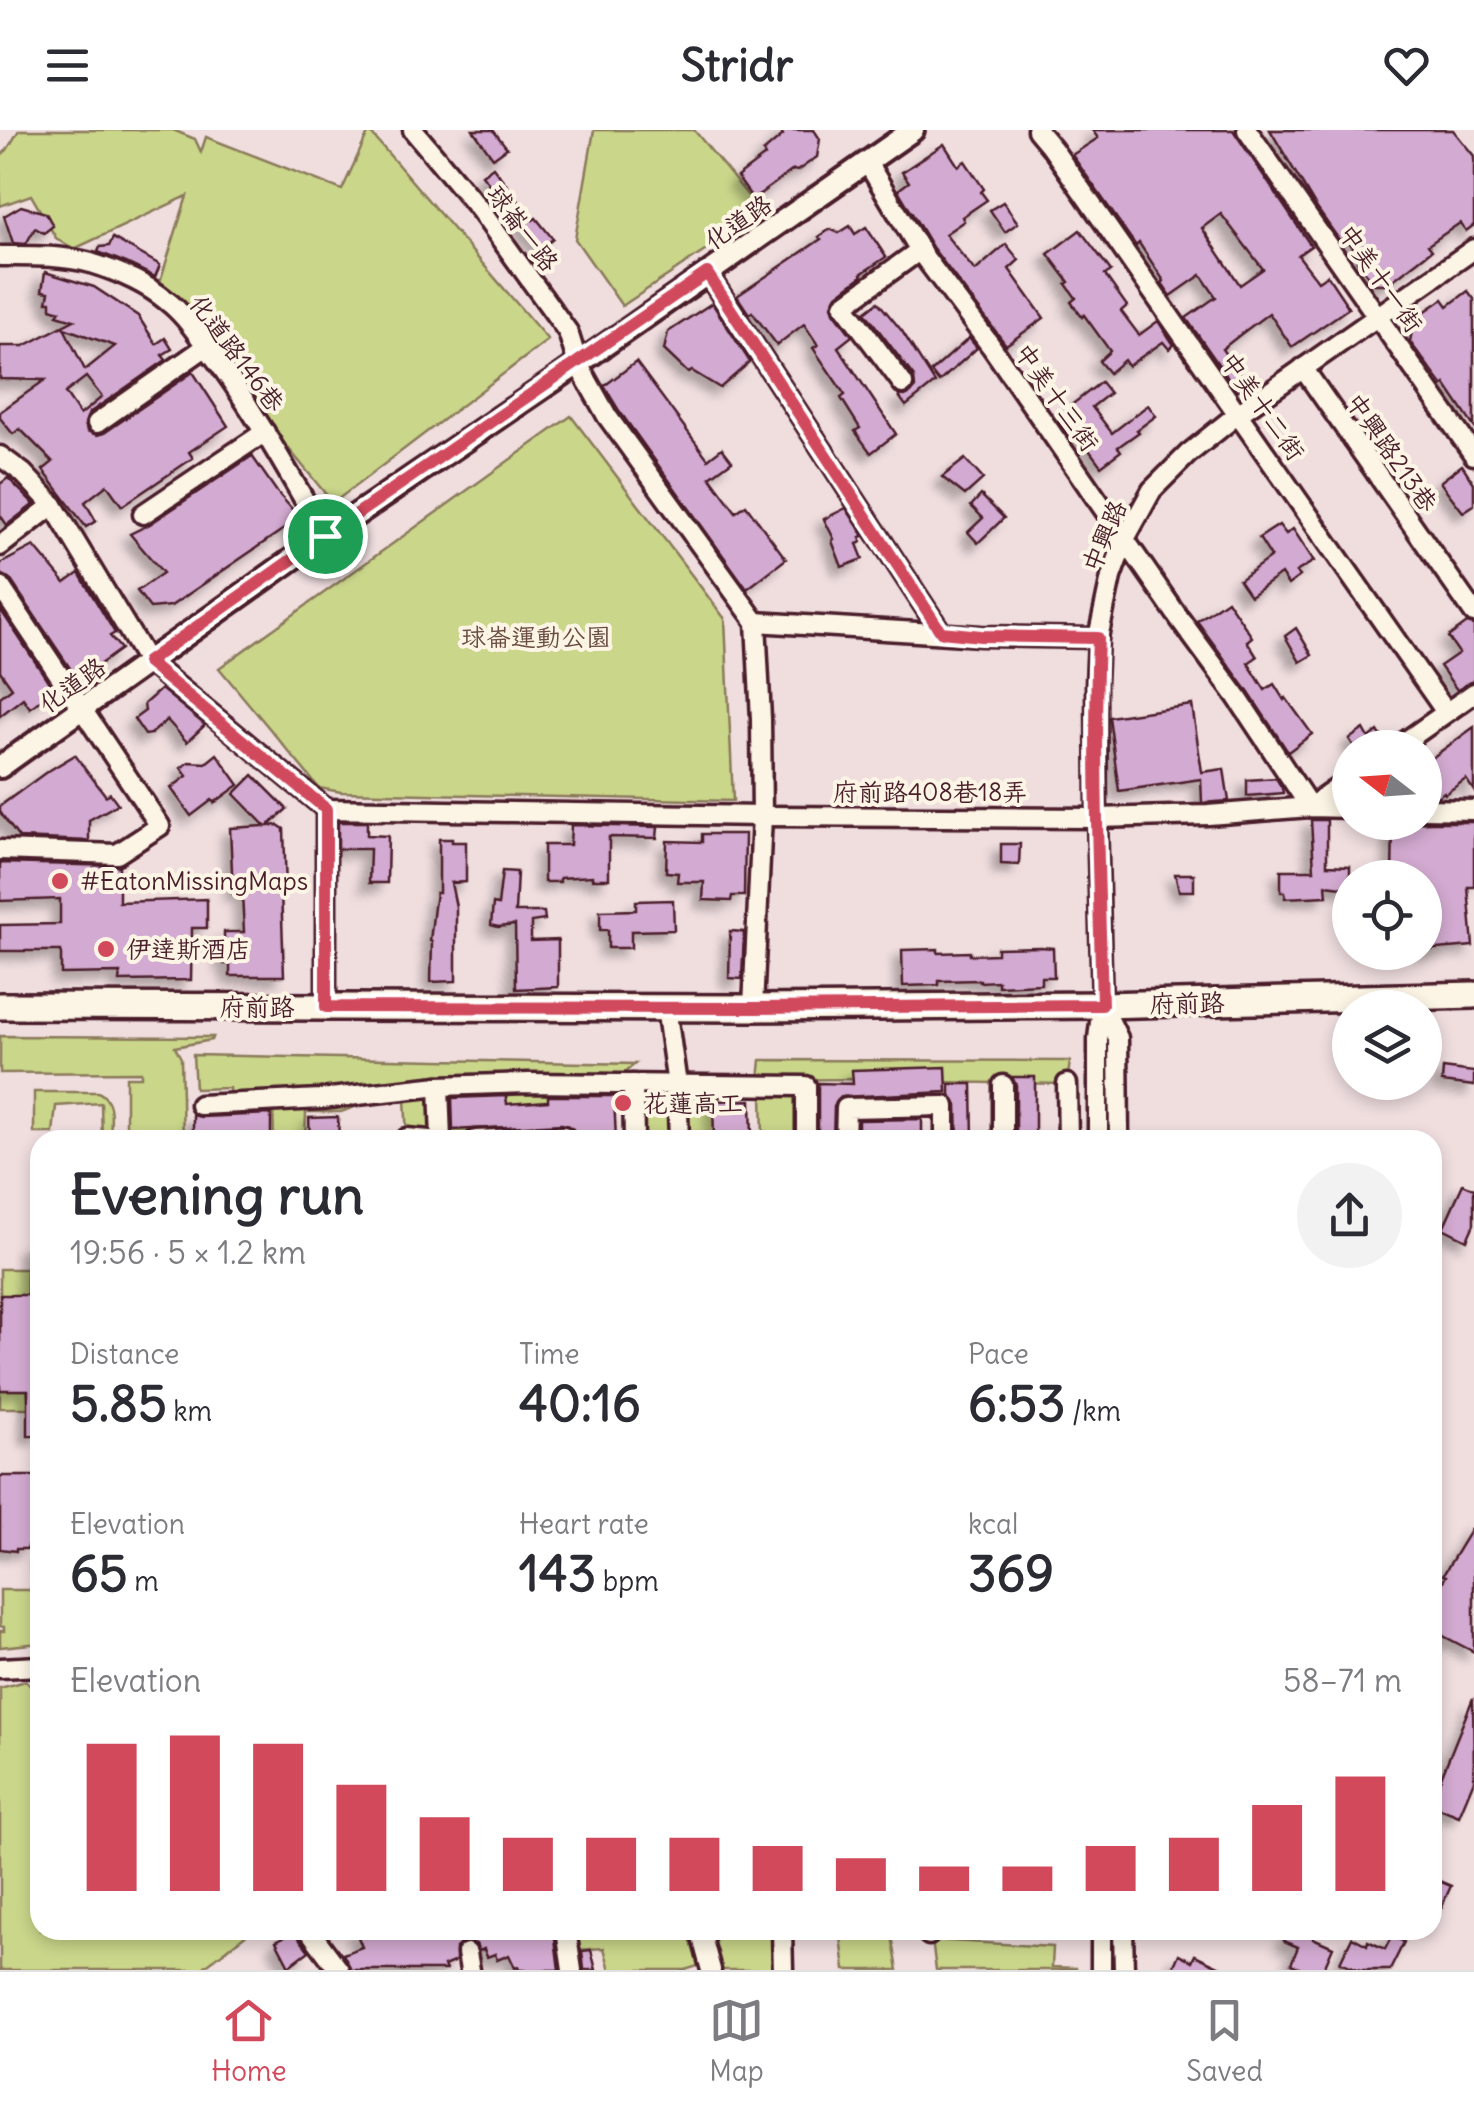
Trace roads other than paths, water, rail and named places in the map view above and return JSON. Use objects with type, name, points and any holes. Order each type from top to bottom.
[{"type":"main road","name":"府前路","points":[[0,1006],[754,1008],[1474,996]]},
{"type":"street","name":"球崙一路","points":[[413,130],[480,210],[568,332],[578,364],[607,416],[756,622]]},
{"type":"street","name":"化道路","points":[[0,767],[325,536],[913,130]]},
{"type":"street","name":"中美十二街","points":[[1037,130],[1446,712]]},
{"type":"street","name":"中美十一街","points":[[1247,130],[1474,455]]},
{"type":"street","name":"中美十三街","points":[[867,162],[920,250],[1246,708],[1310,807]]},
{"type":"street","name":"中興路","points":[[1102,1005],[1098,638],[1111,577],[1124,540],[1152,490],[1188,454],[1238,414],[1474,249]]},
{"type":"street","points":[[902,384],[844,305],[920,250]]},
{"type":"street","name":"化道路146巷","points":[[0,256],[59,256],[90,263],[117,272],[166,300],[207,346],[265,432],[325,536]]},
{"type":"street","points":[[707,273],[941,632]]},
{"type":"street","points":[[97,424],[207,346]]},
{"type":"street","name":"中興路213巷","points":[[1303,368],[1474,614]]},
{"type":"street","points":[[143,514],[265,432]]},
{"type":"street","points":[[0,456],[54,505],[147,662],[326,809],[326,1007]]},
{"type":"street","points":[[0,546],[54,505]]},
{"type":"street","points":[[0,586],[160,826],[117,854],[0,850]]},
{"type":"street","points":[[754,1008],[762,816],[756,622],[981,636],[1098,638]]},
{"type":"street","points":[[1421,730],[1474,693]]},
{"type":"street","points":[[1310,807],[1332,792]]},
{"type":"street","name":"府前路408巷18弄","points":[[326,809],[1097,818],[1332,808]]},
{"type":"street","points":[[1442,809],[1474,810]]},
{"type":"street","points":[[1098,1130],[1102,1005]]},
{"type":"street","points":[[1102,1005],[1118,1038],[1119,1130]]},
{"type":"street","points":[[666,1007],[678,1130]]},
{"type":"street","points":[[200,1105],[321,1099],[439,1086],[529,1083],[806,1086],[806,1130]]},
{"type":"street","points":[[632,1084],[634,1130]]},
{"type":"street","points":[[1003,1084],[1003,1130]]},
{"type":"street","points":[[1068,1084],[1068,1130]]},
{"type":"street","points":[[439,1086],[441,1130]]},
{"type":"street","points":[[846,1130],[846,1108],[945,1106],[945,1130]]},
{"type":"street","points":[[0,1668],[30,1666]]},
{"type":"street","points":[[316,1940],[340,1970]]},
{"type":"street","points":[[568,1940],[572,1970]]},
{"type":"street","points":[[703,1940],[711,1970]]},
{"type":"street","points":[[782,1940],[783,1970]]},
{"type":"street","points":[[1101,1940],[1102,1970]]},
{"type":"street","points":[[1123,1940],[1124,1970]]},
{"type":"place","name":"#EatonMissingMaps","points":[[60,881]]},
{"type":"place","name":"伊逹斯酒店","points":[[106,949]]},
{"type":"place","name":"花蓮高工","points":[[623,1103]]},
{"type":"park label","name":"球崙運動公園","points":[[536,637]]}]
